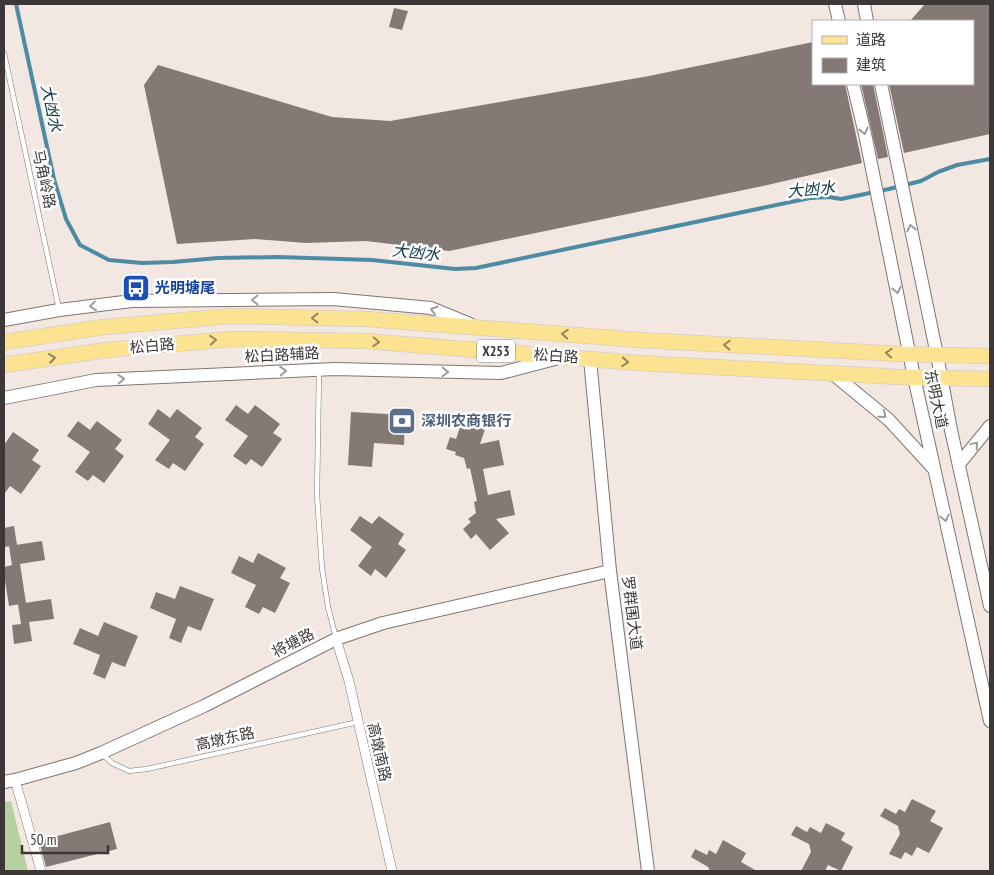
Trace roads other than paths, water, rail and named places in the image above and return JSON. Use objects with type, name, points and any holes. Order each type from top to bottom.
[{"type":"main road","points":[[835,4],[839,20]]},
{"type":"main road","points":[[864,4],[868,20]]},
{"type":"main road","name":"东明大道","points":[[853,85],[865,134],[914,377],[990,721]]},
{"type":"main road","name":"东明大道","points":[[881,85],[990,606]]},
{"type":"main road","points":[[4,320],[59,310],[132,301],[333,299],[431,308],[480,328]]},
{"type":"main road","name":"松白路","points":[[4,342],[104,327],[232,316],[366,319],[640,340],[910,354],[990,356]]},
{"type":"main road","name":"松白路","points":[[4,365],[106,350],[232,339],[365,341],[638,363],[990,379]]},
{"type":"main road","name":"松白路辅路","points":[[4,398],[96,380],[319,369],[501,373],[562,356]]},
{"type":"main road","name":"罗群围大道","points":[[590,359],[610,571],[648,871]]},
{"type":"main road","points":[[832,373],[889,420],[935,470]]},
{"type":"main road","points":[[959,464],[990,426]]},
{"type":"main road","name":"将塘路","points":[[9,781],[76,763],[101,753],[204,706],[336,639],[383,623],[610,571]]},
{"type":"street","name":"高墩南路","points":[[336,639],[349,681],[392,871]]},
{"type":"street","points":[[9,781],[40,871]]},
{"type":"lane","name":"马角岭路","points":[[4,53],[59,310]]},
{"type":"lane","points":[[319,369],[317,495],[322,568],[328,607],[336,639]]},
{"type":"lane","name":"高墩东路","points":[[101,753],[112,763],[129,771],[148,769],[358,722]]},
{"type":"waterway","name":"大凼水","points":[[16,4],[54,179],[66,219],[80,245],[109,260],[142,263],[218,258],[278,257],[372,260],[455,269],[476,268],[810,198],[829,197],[841,199],[889,189],[921,181],[957,165],[990,159]]},
{"type":"place","name":"光明塘尾","points":[[136,288]]},
{"type":"place","name":"深圳农商银行","points":[[402,421]]}]
